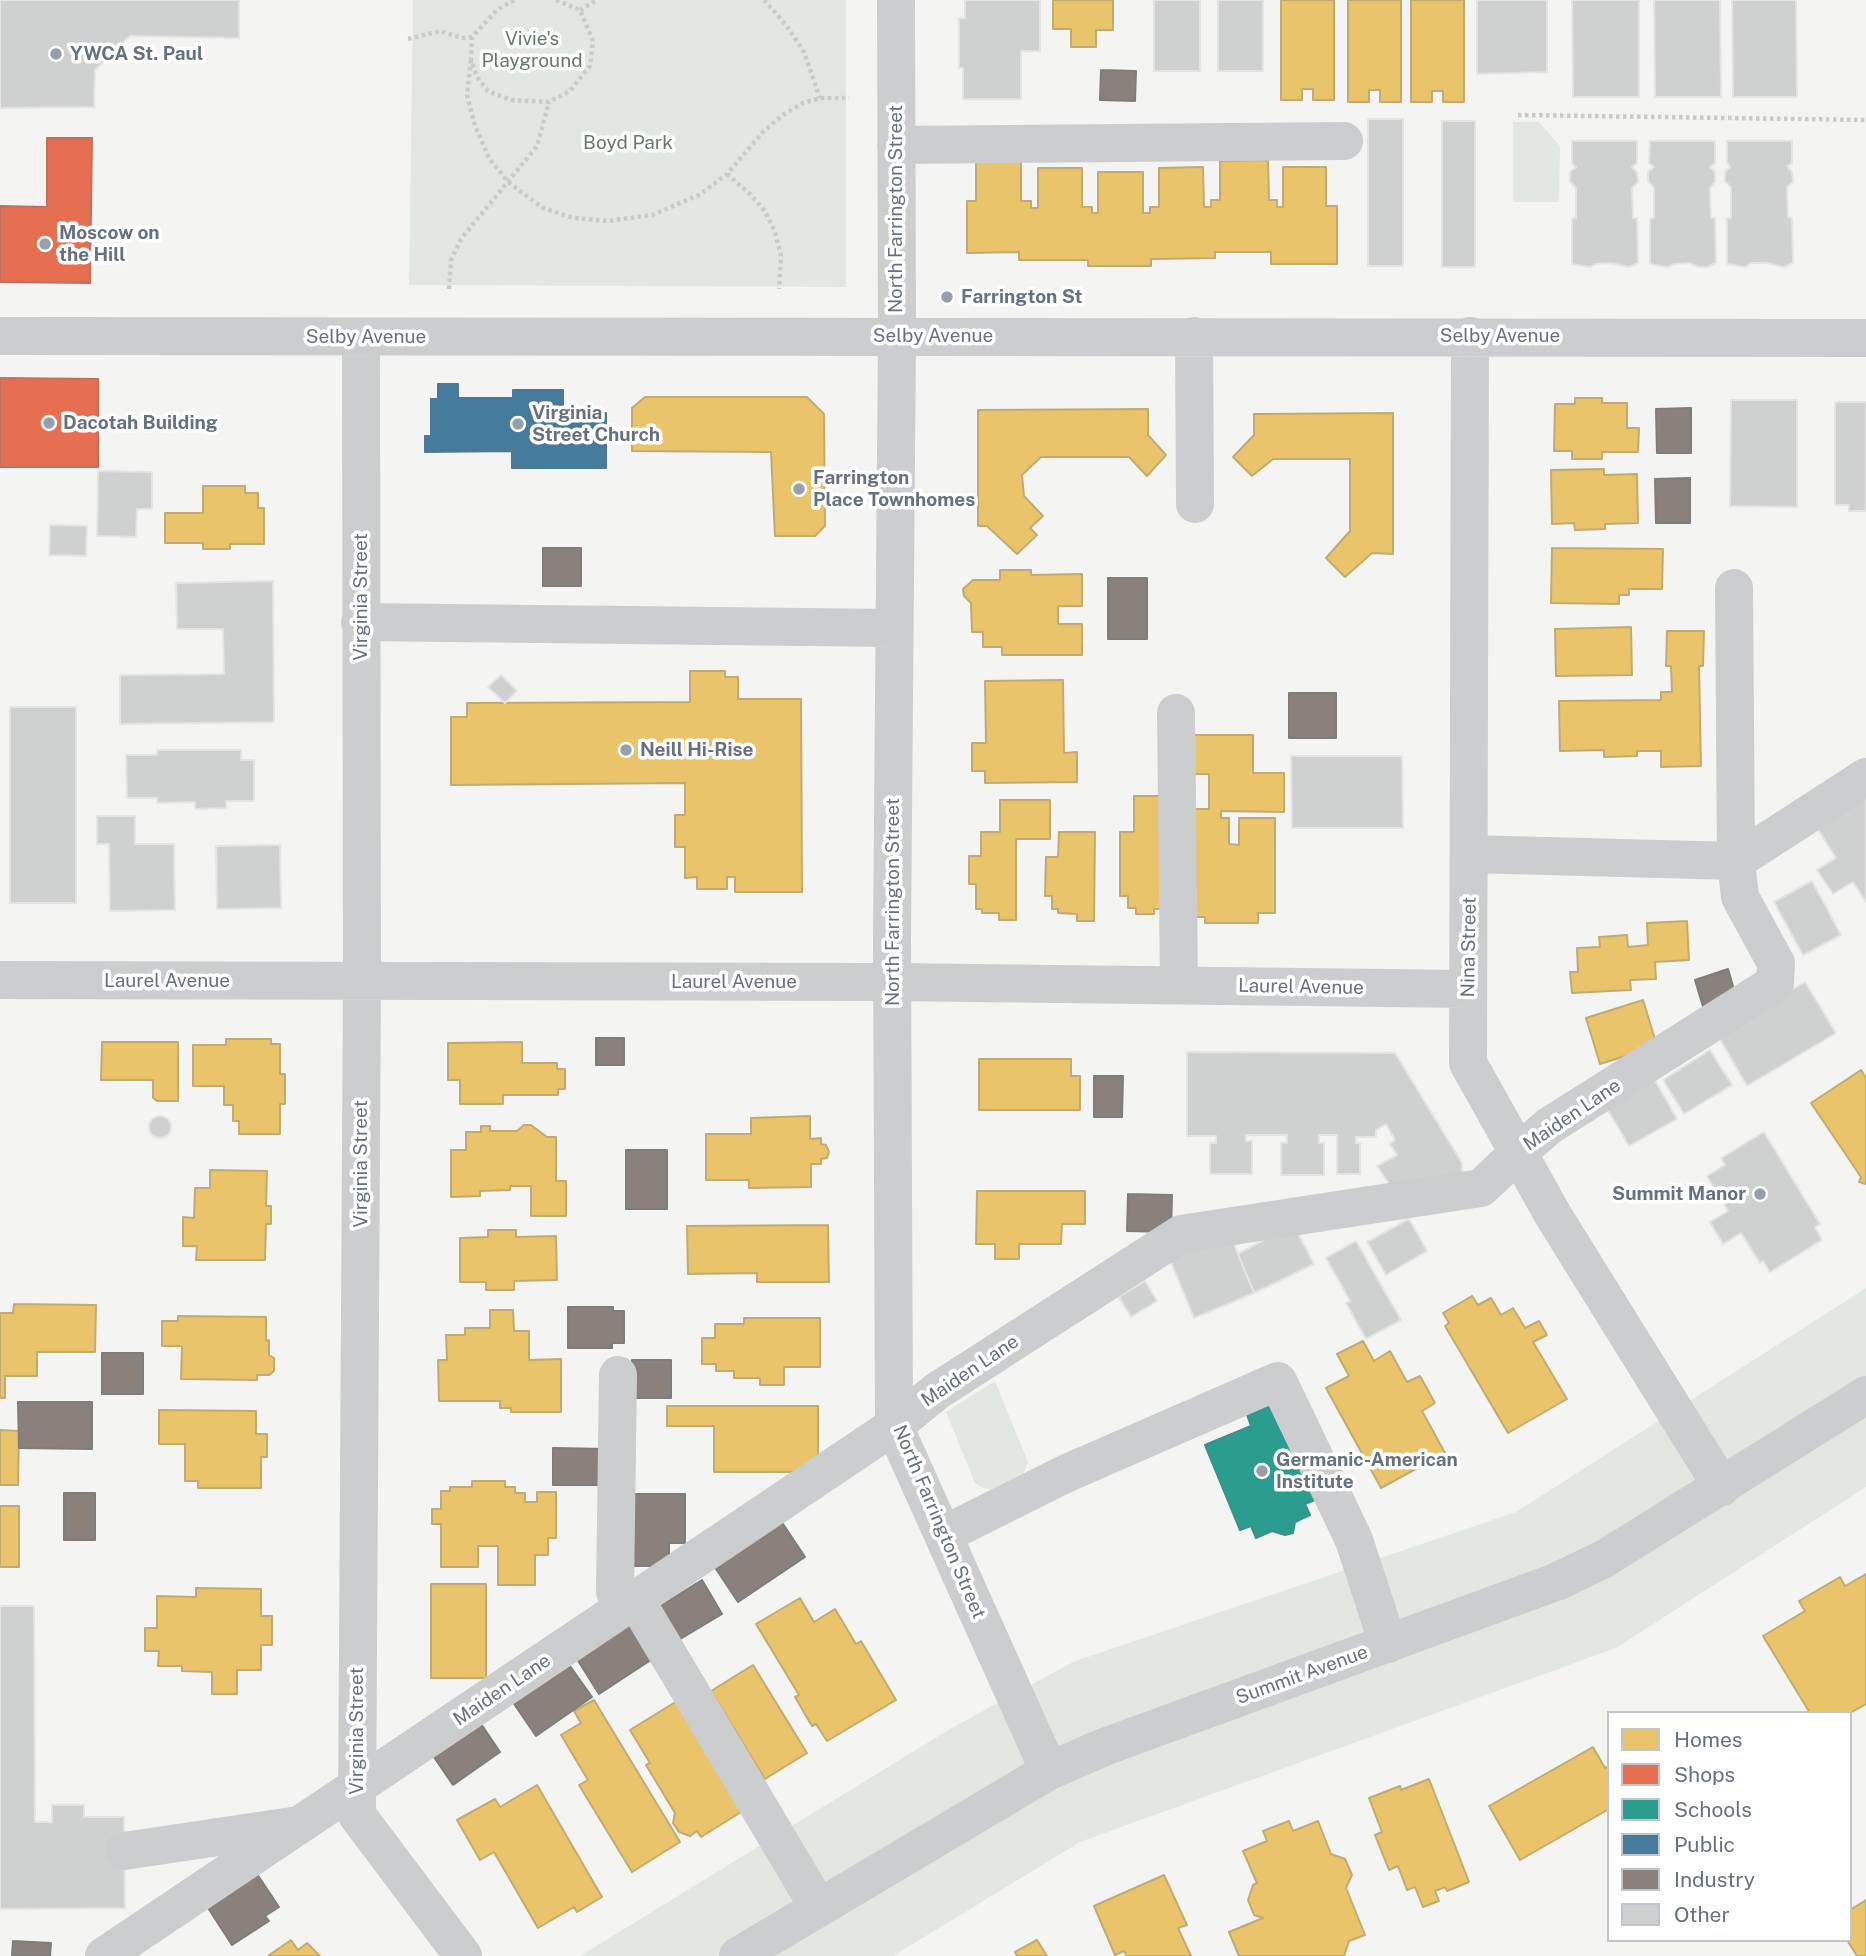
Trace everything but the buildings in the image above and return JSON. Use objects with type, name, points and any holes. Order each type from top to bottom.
[{"type":"street","name":"North Farrington Street","points":[[895,0],[897,335],[892,982],[894,1426],[1049,1771]]},
{"type":"street","points":[[896,145],[1344,141]]},
{"type":"street","name":"Selby Avenue","points":[[0,336],[1866,338]]},
{"type":"street","points":[[1194,336],[1195,504]]},
{"type":"street","name":"Nina Street","points":[[1470,336],[1468,1063],[1553,1215],[1722,1487]]},
{"type":"street","name":"Virginia Street","points":[[361,337],[362,982],[357,1815],[463,1956]]},
{"type":"street","points":[[1734,588],[1736,861]]},
{"type":"street","points":[[360,622],[894,628]]},
{"type":"street","points":[[1176,713],[1179,985]]},
{"type":"street","points":[[1469,854],[1736,861],[1866,777]]},
{"type":"street","name":"Maiden Lane","points":[[104,1956],[894,1426],[937,1391],[1181,1234],[1481,1188],[1549,1126],[1775,983],[1776,963],[1740,897],[1736,861]]},
{"type":"street","name":"Laurel Avenue","points":[[0,980],[892,982],[1468,989]]},
{"type":"street","points":[[618,1375],[615,1591],[641,1609],[819,1908]]},
{"type":"street","points":[[943,1535],[1065,1474],[1278,1381],[1354,1540],[1388,1644]]},
{"type":"street","name":"Summit Avenue","points":[[738,1956],[1001,1797],[1049,1771],[1116,1743],[1556,1582],[1604,1559],[1866,1395]]},
{"type":"street","points":[[124,1851],[302,1824]]},
{"type":"path","points":[[514,0],[497,10],[472,37],[467,95],[475,126],[489,158],[508,182],[543,208],[574,218],[608,221],[652,215],[699,195],[727,174],[764,131],[783,115],[803,103],[820,98],[849,98]]},
{"type":"path","points":[[471,60],[477,77],[488,91],[511,100],[549,102],[570,91],[590,66],[593,41],[580,10],[556,0]]},
{"type":"path","points":[[580,10],[597,0]]},
{"type":"path","points":[[764,0],[786,25],[804,52],[820,98]]},
{"type":"path","points":[[408,39],[440,31],[462,38],[472,37]]},
{"type":"path","points":[[449,289],[451,260],[461,239],[537,146],[549,102]]},
{"type":"path","points":[[1518,115],[1866,120]]},
{"type":"path","points":[[727,174],[765,211],[775,232],[780,256],[779,289]]},
{"type":"green space","name":"Boyd Park","points":[[413,0],[846,0],[846,287],[409,285]]},
{"type":"green space","points":[[1513,122],[1539,122],[1560,146],[1559,202],[1513,202]]},
{"type":"green space","points":[[1866,1288],[1866,1487],[1616,1648],[1080,1842],[893,1956],[580,1956],[950,1729],[1073,1662],[1516,1512]]},
{"type":"green space","points":[[995,1381],[1028,1462],[1021,1479],[995,1491],[975,1483],[946,1412]]},
{"type":"place","name":"YWCA St. Paul","points":[[56,54]]},
{"type":"place","name":"Moscow on the Hill","points":[[45,244]]},
{"type":"place","name":"Farrington St","points":[[947,297]]},
{"type":"place","name":"Dacotah Building","points":[[49,423]]},
{"type":"place","name":"Virginia Street Church","points":[[518,424]]},
{"type":"place","name":"Farrington Place Townhomes","points":[[799,489]]},
{"type":"place","name":"Neill Hi-Rise","points":[[626,750]]},
{"type":"place","name":"Summit Manor","points":[[1760,1194]]},
{"type":"place","name":"Germanic-American Institute","points":[[1262,1471]]},
{"type":"park label","name":"Vivie's Playground","points":[[532,50]]}]
